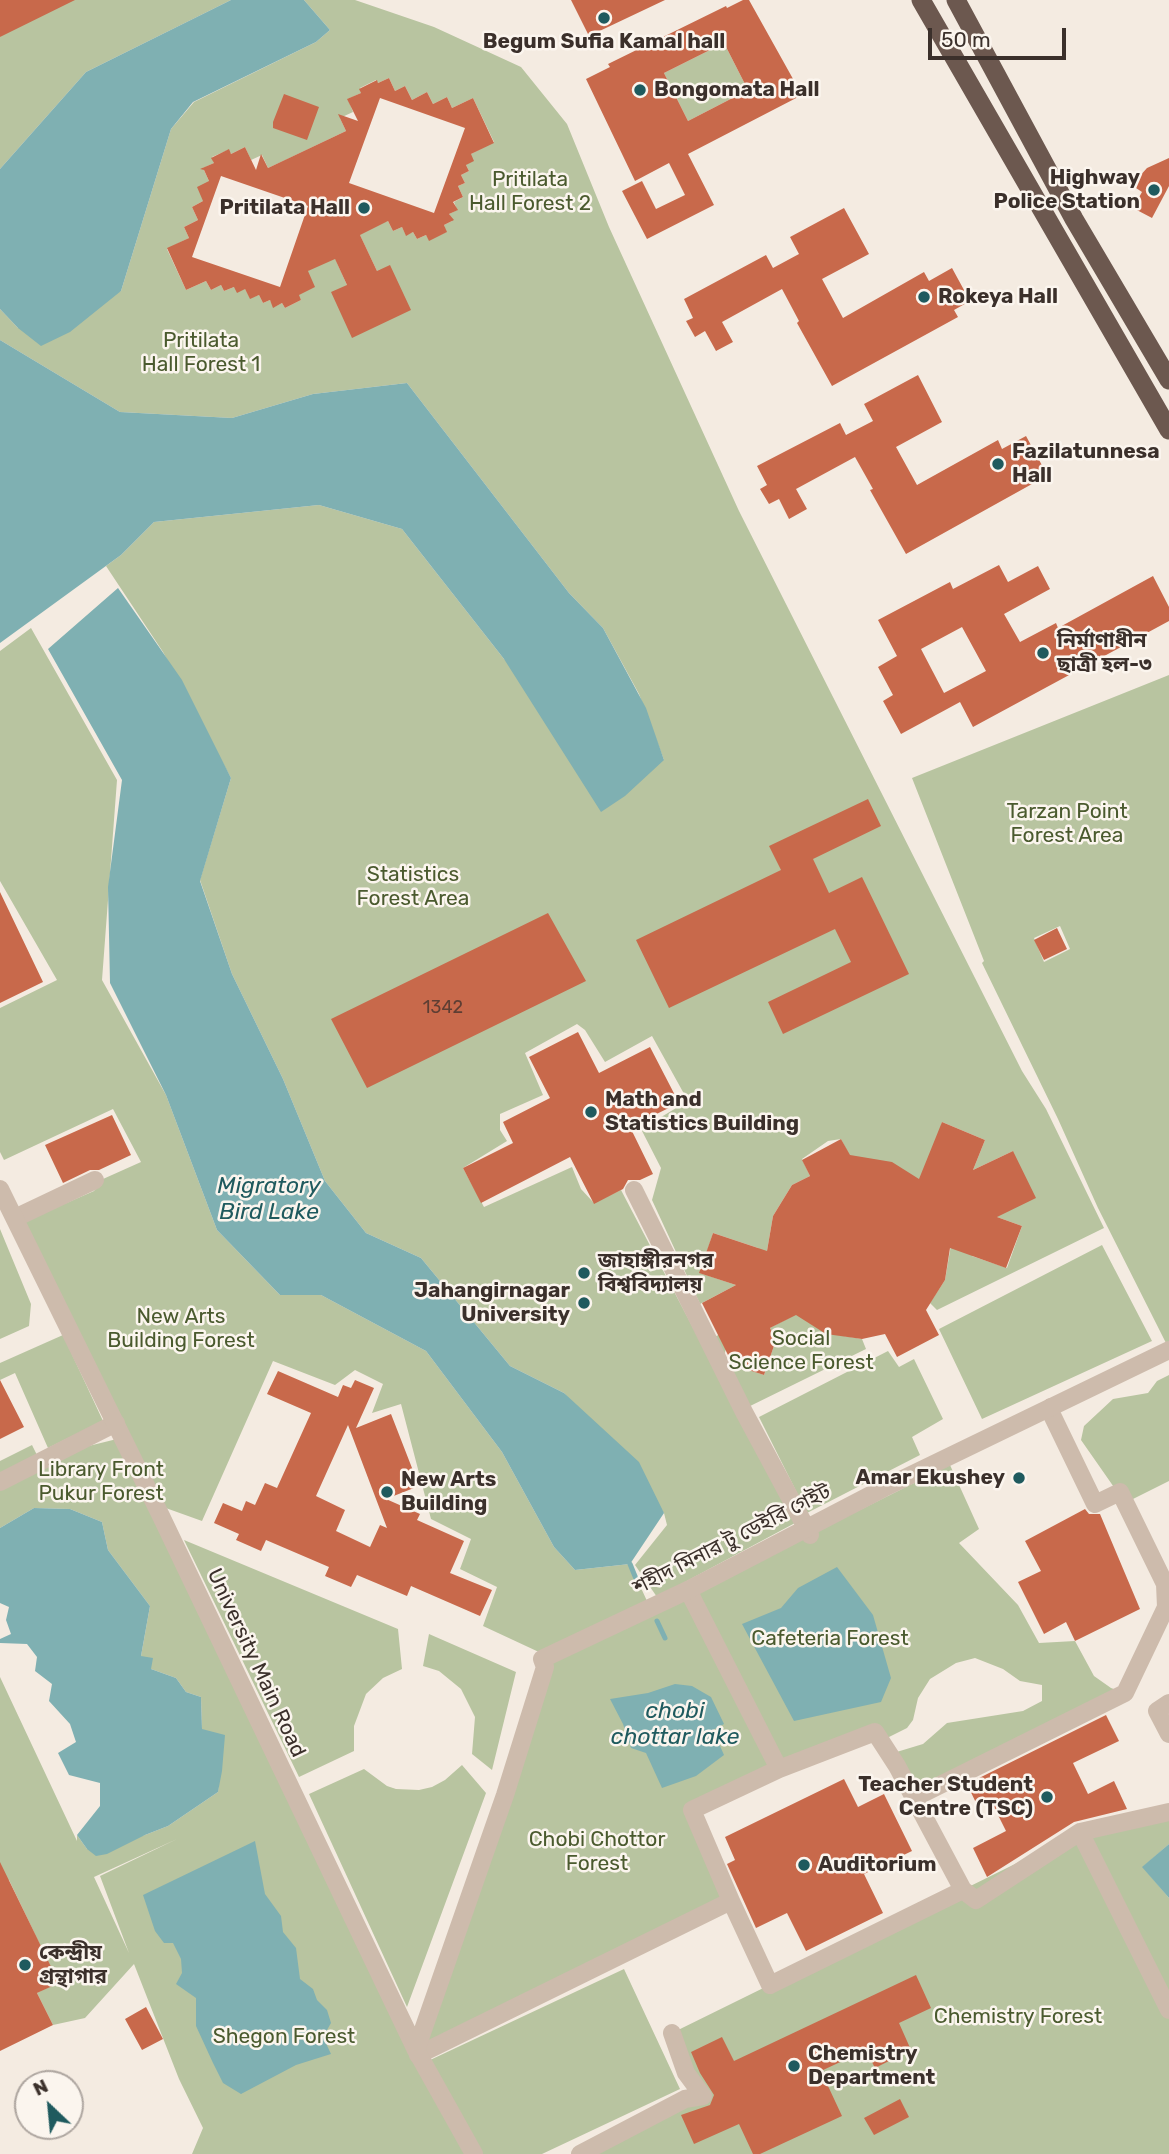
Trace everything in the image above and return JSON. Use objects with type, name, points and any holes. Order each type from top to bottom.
[{"type":"highway","points":[[921,0],[1169,430]]},
{"type":"highway","points":[[956,0],[1074,219],[1169,380]]},
{"type":"street","points":[[15,1218],[95,1180]]},
{"type":"street","name":"University Main Road","points":[[0,1189],[161,1516],[417,2053],[474,2154]]},
{"type":"street","points":[[634,1190],[744,1412],[808,1532],[979,1451],[1052,1411],[1169,1358]]},
{"type":"street","name":"শহীদ মিনার টু ডেইরি গেইট","points":[[417,2053],[503,1801],[543,1663],[1052,1411],[1169,1350]]},
{"type":"street","points":[[914,1798],[1125,1693],[1168,1609],[1165,1584],[1120,1492],[1095,1504],[1052,1411]]},
{"type":"street","points":[[0,1482],[116,1423]]},
{"type":"street","points":[[689,1592],[779,1769]]},
{"type":"street","points":[[1169,1703],[1157,1711],[1169,1734]]},
{"type":"street","points":[[964,1890],[770,1985],[692,1810],[779,1769],[875,1732],[897,1766],[964,1890],[976,1900],[1080,1832],[1169,1812]]},
{"type":"street","points":[[1080,1832],[1169,2010]]},
{"type":"street","points":[[417,2053],[731,1901]]},
{"type":"street","points":[[580,2154],[684,2099],[703,2096],[686,2073],[672,2034]]},
{"type":"green space","points":[[12,0],[231,0],[86,72],[0,169],[0,37]]},
{"type":"green space","name":"Statistics Forest Area","points":[[304,0],[355,0],[434,27],[521,67],[567,124],[609,227],[739,511],[1022,1071],[1046,1109],[1104,1228],[937,1310],[930,1303],[945,1280],[951,1245],[984,1223],[972,1256],[1007,1268],[1022,1226],[997,1217],[1013,1151],[973,1170],[985,1140],[942,1122],[929,1193],[850,1157],[841,1139],[828,1141],[802,1159],[810,1176],[792,1185],[773,1216],[767,1251],[771,1268],[758,1248],[713,1233],[700,1273],[736,1285],[700,1304],[652,1200],[661,1168],[641,1129],[688,1101],[652,1036],[605,1062],[585,1030],[577,1024],[525,1053],[543,1095],[500,1114],[500,1130],[507,1141],[463,1168],[484,1207],[572,1167],[581,1189],[594,1203],[621,1190],[795,1523],[657,1597],[635,1565],[667,1525],[664,1513],[564,1393],[510,1366],[421,1258],[366,1233],[325,1181],[283,1079],[232,974],[200,880],[231,778],[163,652],[106,566],[154,522],[319,505],[402,529],[504,659],[664,760],[639,694],[603,628],[569,593],[407,383],[313,394],[232,418],[120,412],[0,340],[0,309],[18,328],[121,291],[171,129],[194,102],[316,42],[330,30]],"holes":[[[389,78],[395,91],[405,86],[412,100],[427,92],[433,104],[447,97],[452,108],[473,98],[494,142],[471,154],[466,165],[469,171],[461,175],[465,183],[458,186],[463,197],[454,202],[457,210],[449,214],[452,221],[444,225],[446,232],[429,240],[426,235],[417,239],[413,232],[406,235],[402,227],[393,231],[388,221],[357,229],[377,271],[390,265],[347,285],[328,243],[308,271],[298,295],[301,300],[285,308],[282,303],[274,307],[270,300],[263,303],[259,295],[250,298],[245,289],[234,287],[224,291],[221,285],[211,290],[206,281],[186,290],[167,249],[189,238],[184,227],[198,220],[192,207],[203,201],[209,181],[203,168],[214,163],[212,157],[228,150],[231,154],[245,147],[251,160],[262,155],[268,168],[346,131],[340,118],[353,112],[348,99],[361,93],[360,88],[376,80],[378,83]]]},
{"type":"green space","points":[[724,43],[748,90],[688,121],[664,73]]},
{"type":"green space","name":"New Arts Building Forest","points":[[31,628],[117,780],[102,980],[166,1095],[217,1230],[280,1295],[321,1295],[426,1351],[502,1452],[554,1547],[575,1570],[630,1564],[647,1601],[541,1653],[483,1626],[497,1587],[460,1569],[471,1539],[431,1519],[401,1404],[372,1413],[383,1384],[355,1370],[335,1385],[273,1361],[202,1521],[163,1507],[25,1221],[94,1191],[103,1179],[141,1162],[113,1109],[4,1160],[0,1152],[0,1008],[57,980],[0,881],[0,651]]},
{"type":"green space","name":"Tarzan Point Forest Area","points":[[1169,675],[1169,1349],[1098,1208],[982,963],[984,961],[912,778]],"holes":[[[1060,926],[1070,949],[1044,962],[1034,938]]]},
{"type":"green space","points":[[0,1229],[31,1304],[29,1326],[0,1339]]},
{"type":"green space","points":[[1102,1245],[1152,1341],[982,1419],[939,1329]]},
{"type":"green space","name":"Social Science Forest","points":[[796,1314],[826,1333],[862,1339],[866,1349],[742,1410],[708,1340],[733,1328],[722,1361],[764,1375],[776,1340],[770,1328]]},
{"type":"green space","points":[[63,1335],[103,1421],[48,1448],[15,1373],[0,1380],[0,1363]]},
{"type":"green space","points":[[888,1351],[899,1367],[914,1359],[943,1419],[912,1437],[920,1455],[807,1513],[759,1417]]},
{"type":"green space","points":[[1169,1375],[1169,1481],[1125,1503],[1081,1440],[1084,1426],[1113,1399],[1148,1393],[1157,1381]]},
{"type":"green space","points":[[121,1438],[416,2050],[545,1667],[950,1465],[979,1529],[959,1543],[1018,1605],[1039,1643],[1075,1641],[1094,1676],[1111,1688],[1125,1693],[912,1793],[890,1754],[923,1744],[947,1723],[1023,1711],[1042,1701],[1042,1685],[1020,1681],[1003,1669],[975,1658],[956,1663],[930,1679],[918,1698],[913,1720],[907,1728],[881,1741],[875,1732],[693,1810],[731,1901],[416,2051],[428,2061],[624,1969],[680,2089],[542,2154],[192,2154],[203,2128],[179,2079],[134,1964],[85,2018],[53,2025],[37,1993],[58,1982],[9,1880],[0,1884],[0,1677],[77,1841],[77,1835],[87,1849],[145,1835],[168,1826],[218,1792],[219,1783],[202,1729],[201,1697],[186,1692],[176,1678],[151,1669],[141,1656],[150,1606],[108,1550],[102,1522],[70,1509],[34,1508],[0,1528],[0,1483],[52,1455]],"holes":[[[177,1839],[100,1876],[129,1953],[94,1877]]]},
{"type":"green space","points":[[32,1445],[38,1457],[0,1477],[0,1461]]},
{"type":"green space","points":[[184,1540],[398,1629],[402,1669],[383,1678],[366,1694],[354,1726],[354,1751],[299,1777]]},
{"type":"green space","points":[[429,1634],[516,1672],[492,1770],[472,1754],[475,1717],[461,1689],[439,1671],[423,1666]]},
{"type":"green space","points":[[462,1765],[486,1793],[407,2007],[309,1794],[364,1769],[387,1786],[419,1790],[445,1780]]},
{"type":"green space","name":"Chemistry Forest","points":[[1169,1812],[1169,1844],[1143,1867],[1169,1898],[1169,2154],[586,2154],[703,2097],[672,2033],[1080,1832]]},
{"type":"water","points":[[231,0],[304,0],[330,30],[316,42],[193,102],[171,129],[121,291],[70,332],[41,346],[0,309],[0,169],[86,72]]},
{"type":"water","points":[[0,340],[120,412],[232,418],[313,394],[407,383],[569,593],[603,628],[646,708],[664,760],[625,796],[601,812],[504,659],[402,529],[319,505],[154,522],[121,555],[0,643]]},
{"type":"water","name":"Migratory Bird Lake","points":[[118,588],[182,680],[231,778],[200,881],[232,974],[283,1079],[325,1181],[366,1233],[421,1258],[510,1366],[564,1393],[639,1462],[664,1513],[630,1564],[575,1570],[554,1547],[502,1452],[426,1351],[321,1295],[280,1295],[217,1230],[166,1095],[110,983],[108,887],[122,780],[48,649]]},
{"type":"water","points":[[34,1508],[70,1509],[102,1522],[108,1550],[150,1606],[141,1656],[153,1658],[151,1669],[176,1678],[186,1692],[201,1697],[202,1729],[225,1735],[218,1792],[168,1826],[107,1854],[96,1856],[77,1835],[100,1806],[100,1783],[69,1775],[58,1753],[76,1742],[70,1724],[49,1701],[52,1684],[35,1671],[37,1657],[27,1644],[0,1643],[0,1639],[11,1634],[6,1620],[9,1607],[0,1603],[0,1528]]},
{"type":"water","points":[[837,1567],[873,1615],[891,1678],[881,1702],[794,1721],[742,1624],[781,1608],[798,1588]]},
{"type":"water","name":"chobi chottar lake","points":[[675,1684],[692,1686],[711,1697],[724,1724],[713,1730],[724,1755],[696,1776],[662,1788],[646,1753],[631,1748],[623,1724],[610,1699],[648,1693]]},
{"type":"water","points":[[255,1841],[265,1894],[281,1916],[283,1932],[296,1948],[300,1979],[313,1989],[317,2000],[327,2010],[331,2023],[323,2037],[331,2054],[296,2065],[241,2094],[223,2083],[213,2063],[196,2026],[196,1998],[176,1984],[182,1973],[181,1959],[173,1943],[164,1943],[155,1931],[143,1895]]},
{"type":"water","points":[[1169,1844],[1169,1898],[1142,1867]]},
{"type":"building","points":[[0,0],[75,0],[0,37]]},
{"type":"building","name":"Begum Sufia Kamal hall","points":[[571,0],[665,0],[589,36]]},
{"type":"building","name":"Bongomata Hall","points":[[749,0],[802,95],[688,154],[714,205],[647,239],[622,191],[642,181],[656,209],[685,195],[669,163],[635,181],[586,79],[610,67],[608,64],[726,6],[727,8]],"holes":[[[724,43],[748,90],[688,121],[664,73]]]},
{"type":"building","name":"Pritilata Hall","points":[[389,78],[395,91],[405,86],[412,100],[427,92],[433,104],[447,97],[452,108],[473,98],[494,143],[471,154],[474,161],[466,165],[469,171],[461,175],[465,183],[458,186],[463,197],[453,202],[458,210],[449,214],[454,220],[444,225],[447,232],[429,241],[426,235],[417,239],[413,232],[406,236],[402,227],[393,231],[388,221],[360,235],[377,271],[390,265],[411,310],[352,338],[331,292],[347,285],[335,259],[308,271],[315,287],[299,295],[301,300],[285,308],[282,303],[273,308],[270,300],[263,303],[259,295],[250,299],[245,289],[237,293],[234,287],[224,291],[221,285],[211,290],[206,281],[186,290],[167,248],[189,238],[184,227],[198,220],[192,207],[203,201],[197,187],[209,181],[204,170],[200,169],[214,163],[211,158],[229,149],[231,154],[245,147],[256,170],[261,154],[268,168],[346,131],[338,114],[358,121],[347,99],[361,93],[359,89],[377,80],[378,83]],"holes":[[[380,98],[465,128],[434,213],[349,183]],[[221,176],[308,206],[280,287],[192,257]]]},
{"type":"building","name":"Pritilata Hall","points":[[284,94],[319,107],[307,140],[273,128]]},
{"type":"building","name":"Highway Police Station","points":[[1169,158],[1169,186],[1152,218],[1133,208],[1142,192],[1136,188],[1138,178],[1147,168]]},
{"type":"building","name":"Rokeya Hall","points":[[844,208],[869,254],[822,279],[843,318],[924,272],[929,281],[952,268],[970,301],[954,310],[958,317],[832,386],[797,323],[799,321],[782,289],[722,322],[733,342],[716,351],[705,331],[695,337],[686,321],[693,318],[684,299],[766,255],[773,268],[799,254],[790,237]]},
{"type":"building","name":"Fazilatunnesa Hall","points":[[918,375],[942,422],[896,447],[917,485],[998,440],[1002,449],[1026,436],[1044,469],[1028,478],[1032,484],[906,554],[855,457],[796,489],[807,509],[789,519],[779,499],[769,504],[760,489],[767,485],[757,466],[840,423],[846,435],[873,421],[864,404]]},
{"type":"building","name":"নির্মাণাধীন ছাত্রী হল-৩","points":[[999,565],[1008,582],[1038,566],[1050,589],[1004,614],[1020,642],[1056,623],[1058,628],[1153,576],[1169,607],[1169,621],[973,727],[960,702],[901,734],[883,701],[893,695],[878,667],[897,656],[878,620],[950,582],[953,589]],"holes":[[[962,627],[986,671],[944,693],[921,649]]]},
{"type":"building","points":[[868,799],[881,826],[813,859],[829,893],[862,877],[909,974],[783,1034],[768,1002],[851,962],[835,929],[669,1008],[636,940],[781,870],[769,846]]},
{"type":"building","points":[[0,892],[43,982],[0,1003]]},
{"type":"building","points":[[548,913],[586,981],[367,1088],[331,1019]]},
{"type":"building","points":[[1057,928],[1067,949],[1044,960],[1034,940]]},
{"type":"building","name":"Math and Statistics Building","points":[[578,1032],[599,1073],[650,1047],[679,1103],[630,1127],[653,1174],[640,1180],[628,1180],[623,1189],[594,1204],[570,1157],[481,1203],[463,1168],[513,1143],[503,1122],[550,1098],[529,1057]]},
{"type":"building","points":[[112,1115],[131,1155],[63,1183],[45,1145]]},
{"type":"building","points":[[942,1122],[985,1140],[973,1170],[1013,1151],[1036,1198],[997,1217],[1022,1226],[1006,1268],[950,1248],[945,1280],[926,1310],[939,1335],[897,1357],[885,1334],[862,1339],[826,1334],[796,1315],[770,1328],[776,1340],[764,1375],[733,1365],[702,1303],[736,1285],[699,1273],[713,1233],[767,1251],[773,1216],[792,1185],[810,1176],[802,1160],[841,1139],[850,1155],[892,1162],[919,1179]]},
{"type":"building","name":"New Arts Building","points":[[278,1371],[338,1397],[343,1385],[351,1388],[355,1380],[374,1388],[356,1428],[391,1414],[419,1486],[386,1499],[420,1514],[417,1520],[464,1541],[450,1573],[492,1590],[480,1616],[411,1586],[407,1596],[357,1575],[351,1587],[325,1576],[329,1567],[266,1540],[261,1551],[236,1540],[239,1534],[214,1523],[223,1503],[242,1511],[246,1501],[255,1505],[265,1483],[277,1488],[311,1413],[267,1394]],"holes":[[[348,1425],[387,1528],[380,1525],[370,1547],[336,1531],[345,1510],[316,1496]]]},
{"type":"building","points":[[0,1380],[24,1427],[0,1439]]},
{"type":"building","points":[[1085,1509],[1089,1514],[1100,1514],[1140,1609],[1075,1641],[1066,1622],[1044,1634],[1018,1582],[1041,1571],[1025,1541]]},
{"type":"building","name":"Teacher Student Centre (TSC)","points":[[1106,1715],[1119,1741],[1073,1763],[1088,1794],[1114,1781],[1127,1809],[1074,1822],[987,1877],[973,1848],[1006,1831],[991,1801],[978,1807],[967,1784]]},
{"type":"building","name":"Auditorium","points":[[844,1779],[858,1807],[884,1794],[912,1851],[864,1874],[883,1913],[806,1951],[787,1913],[756,1928],[727,1864],[735,1860],[725,1837]]},
{"type":"building","name":"কেন্দ্রীয় গ্রন্থাগার","points":[[0,1862],[59,1983],[37,1993],[53,2025],[0,2051]]},
{"type":"building","name":"Chemistry Department","points":[[916,1975],[931,2008],[899,2023],[911,2050],[875,2068],[866,2050],[821,2071],[842,2116],[760,2154],[753,2154],[739,2124],[694,2144],[681,2115],[710,2105],[714,2095],[691,2052],[722,2037],[734,2061]]},
{"type":"building","points":[[146,2007],[163,2039],[142,2050],[125,2019]]},
{"type":"building","points":[[900,2099],[909,2117],[874,2135],[864,2118]]},
{"type":"waterway","points":[[630,1564],[639,1586]]},
{"type":"waterway","points":[[657,1621],[665,1638]]},
{"type":"place","name":"Begum Sufia Kamal hall","points":[[604,18]]},
{"type":"place","name":"Bongomata Hall","points":[[640,90]]},
{"type":"place","name":"Highway Police Station","points":[[1154,190]]},
{"type":"place","name":"Pritilata Hall","points":[[364,208]]},
{"type":"place","name":"Rokeya Hall","points":[[924,297]]},
{"type":"place","name":"Fazilatunnesa Hall","points":[[998,464]]},
{"type":"place","name":"নির্মাণাধীন ছাত্রী হল-৩","points":[[1043,653]]},
{"type":"place","name":"Math and Statistics Building","points":[[591,1112]]},
{"type":"place","name":"জাহাঙ্গীরনগর বিশ্ববিদ্যালয়","points":[[584,1273]]},
{"type":"place","name":"Jahangirnagar University","points":[[584,1303]]},
{"type":"place","name":"Amar Ekushey","points":[[1019,1478]]},
{"type":"place","name":"New Arts Building","points":[[387,1492]]},
{"type":"place","name":"Teacher Student Centre (TSC)","points":[[1047,1797]]},
{"type":"place","name":"Auditorium","points":[[804,1865]]},
{"type":"place","name":"কেন্দ্রীয় গ্রন্থাগার","points":[[25,1965]]},
{"type":"place","name":"Chemistry Department","points":[[794,2066]]},
{"type":"park label","name":"Pritilata Hall Forest 2","points":[[530,192]]},
{"type":"park label","name":"Pritilata Hall Forest 1","points":[[201,353]]},
{"type":"park label","name":"Library Front Pukur Forest","points":[[101,1482]]},
{"type":"park label","name":"Cafeteria Forest","points":[[830,1639]]},
{"type":"park label","name":"Chobi Chottor Forest","points":[[597,1852]]},
{"type":"park label","name":"Shegon Forest","points":[[284,2037]]}]
